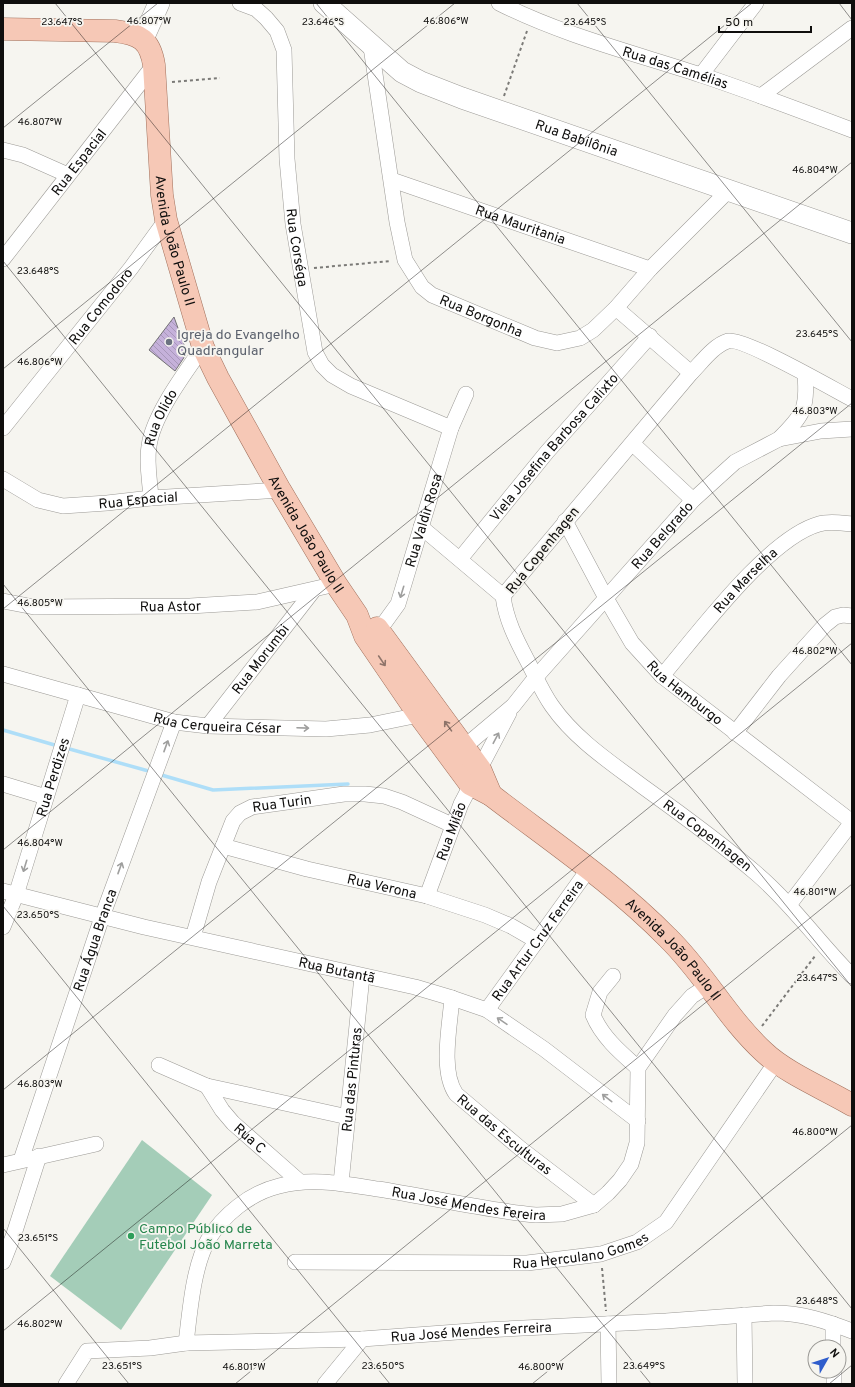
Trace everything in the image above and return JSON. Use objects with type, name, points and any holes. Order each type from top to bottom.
[{"type":"main road","points":[[8,33],[115,31],[129,33],[143,39]]},
{"type":"main road","name":"Avenida João Paulo II","points":[[143,39],[150,49],[155,74],[162,195],[166,220],[204,347],[218,378],[280,490],[336,584],[475,777],[491,795],[616,891],[669,938],[709,985],[752,1040],[776,1062],[852,1105]]},
{"type":"street","points":[[143,39],[159,3]]},
{"type":"street","name":"Rua Corséga","points":[[240,3],[256,9],[266,18],[277,31],[284,50],[287,159],[293,224],[315,352],[322,365],[332,375],[351,386],[451,428]]},
{"type":"street","name":"Rua Babilônia","points":[[324,3],[371,47],[402,72],[420,82],[728,191],[795,212],[852,233]]},
{"type":"street","name":"Rua das Camélias","points":[[499,3],[532,18],[624,51],[701,75],[852,130]]},
{"type":"street","points":[[701,75],[756,3]]},
{"type":"street","points":[[761,96],[852,28]]},
{"type":"street","name":"Rua Borgonha","points":[[371,47],[392,180],[397,222],[405,260],[422,287],[432,295],[535,338],[557,343],[580,338],[593,330],[616,308],[650,268],[728,191]]},
{"type":"street","name":"Rua Espacial","points":[[3,259],[8,246],[155,74]]},
{"type":"street","points":[[3,150],[23,154],[68,175]]},
{"type":"street","name":"Rua Mauritania","points":[[392,180],[650,268]]},
{"type":"street","name":"Rua Comodoro","points":[[3,428],[131,268],[166,220]]},
{"type":"street","points":[[616,308],[691,373]]},
{"type":"street","name":"Viela Josefina Barbosa Calixto","points":[[460,559],[547,452],[650,336]]},
{"type":"street","name":"Rua Copenhagen","points":[[852,399],[752,347],[732,340],[719,346],[691,373],[504,596],[505,609],[512,632],[536,677],[552,706],[582,739],[610,763],[756,873],[789,905],[823,946],[852,976]]},
{"type":"street","name":"Rua Olido","points":[[151,498],[148,462],[150,440],[160,415],[178,383],[204,347]]},
{"type":"street","points":[[779,440],[804,410],[807,395],[805,375]]},
{"type":"street","name":"Rua Valdir Rosa","points":[[371,632],[394,612],[398,604],[451,428],[466,394]]},
{"type":"street","name":"Rua Belgrado","points":[[457,752],[512,706],[536,677],[607,600],[693,500],[735,462],[779,440],[821,431],[852,429]]},
{"type":"street","points":[[633,444],[693,500]]},
{"type":"street","name":"Rua Espacial","points":[[3,479],[38,500],[63,506],[151,498],[280,490]]},
{"type":"street","name":"Rua Hamburgo","points":[[566,521],[607,600],[632,643],[662,676],[852,822]]},
{"type":"street","name":"Rua Marselha","points":[[662,676],[733,593],[776,549],[798,533],[819,524],[839,522],[852,524]]},
{"type":"street","points":[[421,527],[504,596]]},
{"type":"street","name":"Rua Astor","points":[[3,601],[34,607],[190,606],[257,602],[313,591],[336,584]]},
{"type":"street","name":"Rua Morumbi","points":[[208,726],[313,591]]},
{"type":"street","points":[[735,733],[779,676],[825,625],[834,618],[852,616]]},
{"type":"street","name":"Rua Cerqueira César","points":[[3,674],[174,722],[208,726],[326,729],[370,725],[426,710]]},
{"type":"street","name":"Rua Perdizes","points":[[3,927],[10,893],[46,797],[78,695]]},
{"type":"street","name":"Rua Belgrado","points":[[475,777],[512,706]]},
{"type":"street","name":"Rua Água Branca","points":[[21,1160],[102,918],[174,722]]},
{"type":"street","name":"Rua Milão","points":[[427,896],[452,825],[475,777]]},
{"type":"street","points":[[3,784],[46,797]]},
{"type":"street","name":"Rua Turin","points":[[194,937],[210,882],[233,821],[240,814],[252,807],[344,794],[384,796],[452,825]]},
{"type":"street","points":[[789,905],[852,822]]},
{"type":"street","name":"Rua Verona","points":[[223,846],[314,871],[427,896],[484,915],[511,926],[537,941]]},
{"type":"street","name":"Rua Artur Cruz Ferreira","points":[[487,1010],[588,870]]},
{"type":"street","name":"Rua Butantã","points":[[10,893],[102,918],[194,937],[415,988],[452,998],[487,1010],[544,1049],[638,1121]]},
{"type":"street","points":[[836,959],[852,959]]},
{"type":"street","name":"Rua das Pinturas","points":[[341,1183],[362,976]]},
{"type":"street","points":[[613,976],[600,992],[593,1015],[599,1028],[610,1042],[638,1068],[675,1014],[692,996],[709,985]]},
{"type":"street","name":"Rua das Esculturas","points":[[452,998],[447,1067],[451,1086],[456,1094],[520,1149],[594,1205]]},
{"type":"street","name":"Rua Herculano Gomes","points":[[295,1262],[527,1263],[601,1254],[637,1242],[666,1222],[776,1062]]},
{"type":"street","points":[[159,1065],[207,1086],[348,1117]]},
{"type":"street","name":"Rua José Mendes Fereira","points":[[186,1343],[192,1300],[201,1258],[208,1240],[218,1226],[236,1208],[263,1191],[278,1186],[300,1182],[341,1183],[525,1214],[550,1216],[594,1205],[608,1193],[631,1164],[637,1143],[638,1068]]},
{"type":"street","name":"Rua C","points":[[207,1086],[222,1110],[234,1123],[300,1182]]},
{"type":"street","points":[[3,1165],[96,1144]]},
{"type":"street","points":[[3,1262],[14,1234],[39,1156]]},
{"type":"street","name":"Rua José Mendes Ferreira","points":[[66,1384],[87,1351],[150,1348],[186,1343],[362,1339],[484,1330],[791,1313],[833,1324],[852,1331]]},
{"type":"street","points":[[744,1315],[745,1384]]},
{"type":"street","points":[[608,1324],[609,1384]]},
{"type":"street","points":[[833,1324],[833,1339]]},
{"type":"street","points":[[324,1384],[362,1339]]},
{"type":"path","points":[[499,110],[532,18]]},
{"type":"path","points":[[155,74],[220,78]]},
{"type":"path","points":[[300,269],[405,260]]},
{"type":"path","points":[[752,1040],[823,946]]},
{"type":"path","points":[[601,1254],[608,1324]]},
{"type":"green space","name":"Campo Público de Futebol João Marreta","points":[[142,1140],[212,1195],[121,1330],[50,1276]]},
{"type":"building","name":"Igreja do Evangelho Quadrangular","points":[[174,317],[187,353],[175,371],[149,350]]},
{"type":"waterway","points":[[3,730],[58,746]]},
{"type":"waterway","points":[[66,748],[152,772]]},
{"type":"waterway","points":[[158,774],[213,790],[348,784]]},
{"type":"place","name":"Igreja do Evangelho Quadrangular","points":[[169,342]]},
{"type":"place","name":"Campo Público de Futebol João Marreta","points":[[131,1236]]}]
